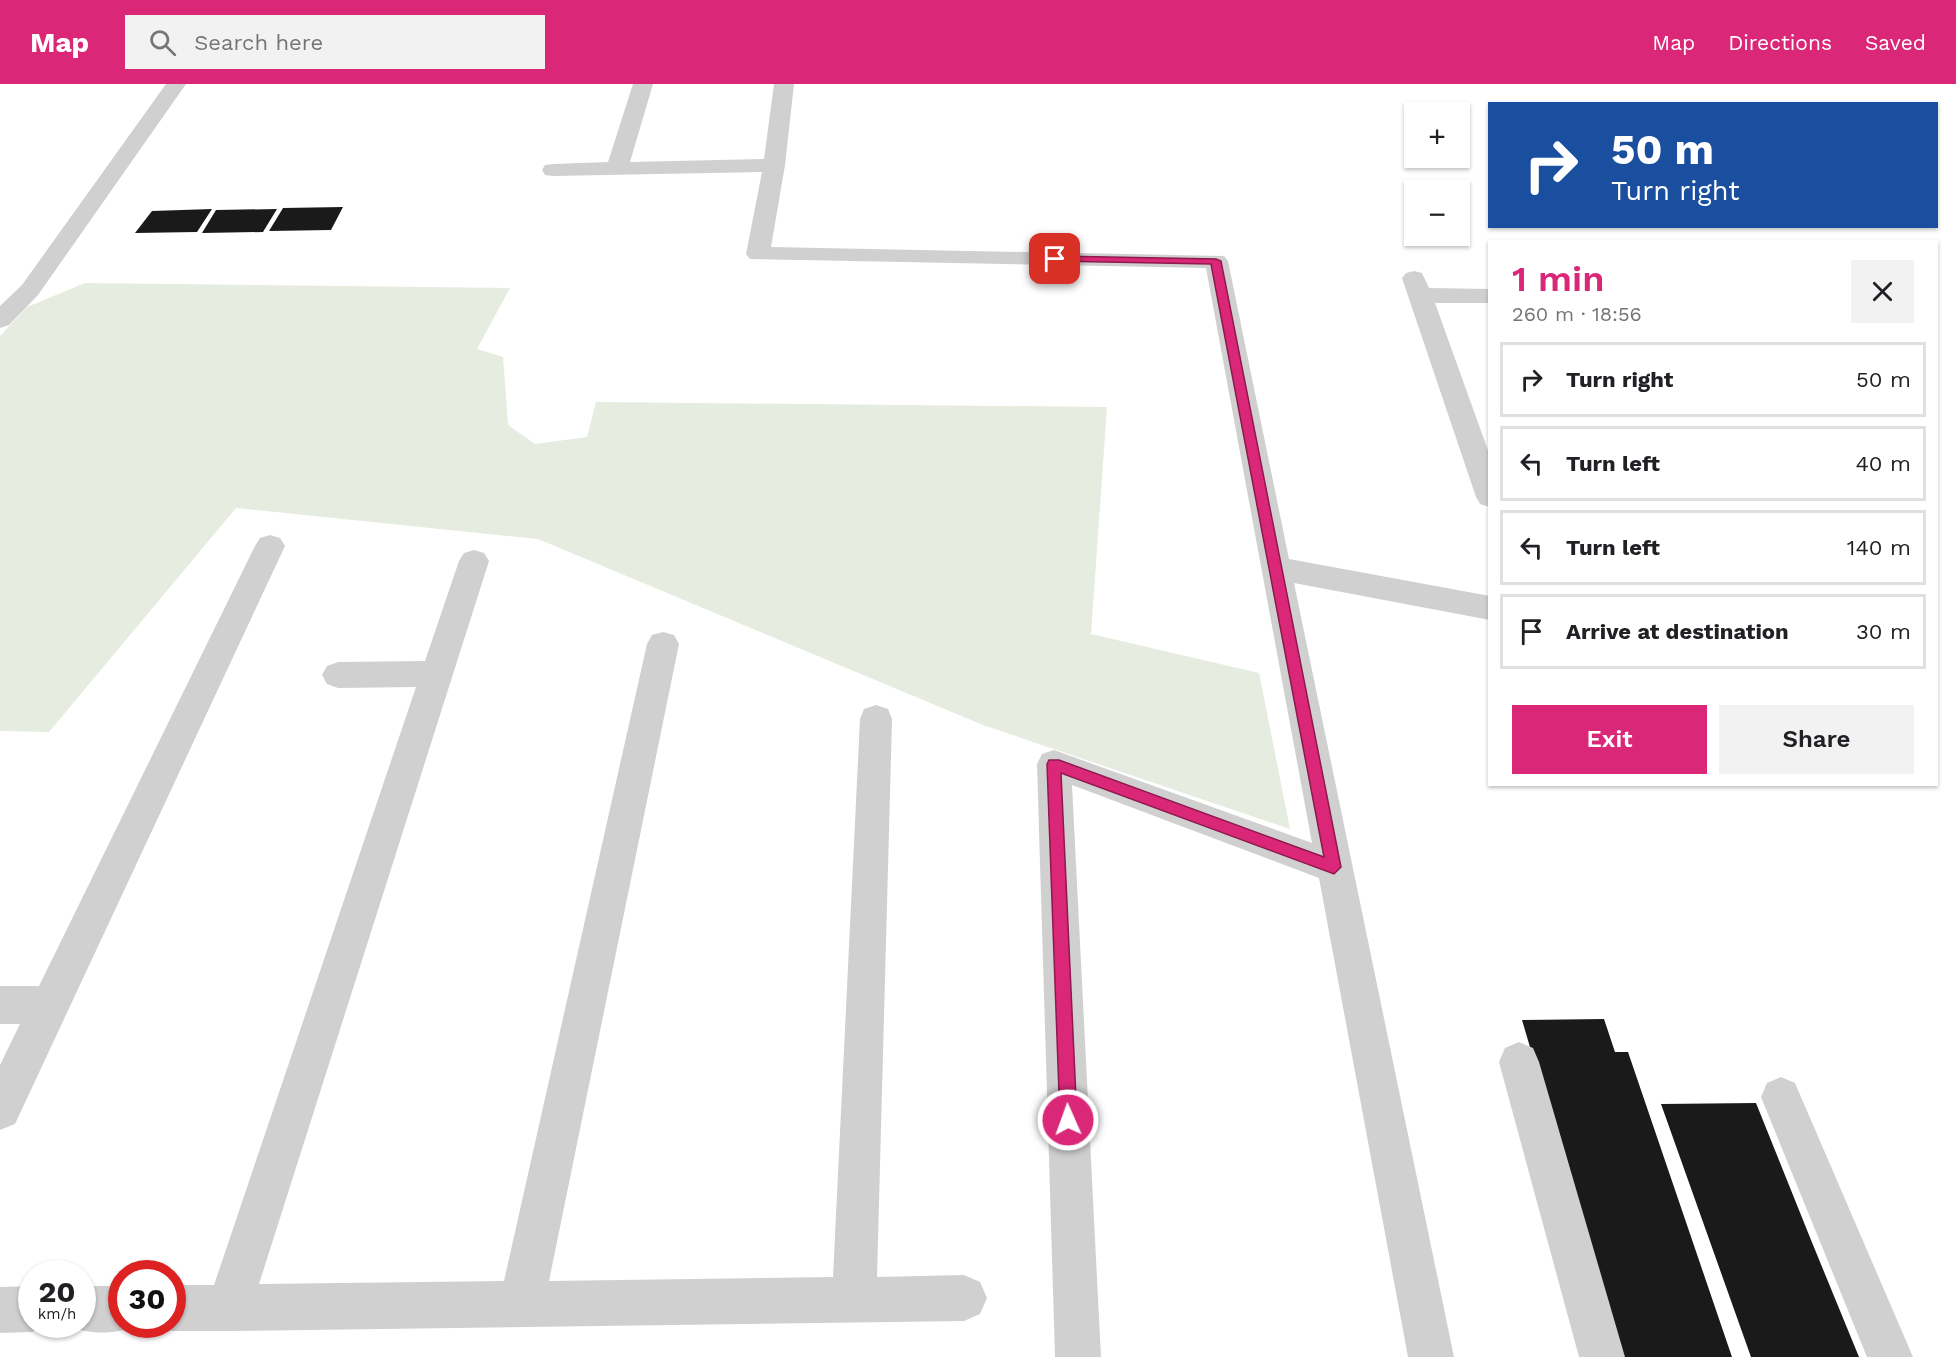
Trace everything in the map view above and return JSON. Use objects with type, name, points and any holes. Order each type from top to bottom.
[{"type":"street","points":[[0,320],[30,291],[176,84]]},
{"type":"street","points":[[617,168],[643,84]]},
{"type":"street","points":[[784,84],[774,165],[758,254],[1216,261],[1431,1357]]},
{"type":"street","points":[[553,170],[774,165]]},
{"type":"street","points":[[1488,296],[1417,287],[1488,491]]},
{"type":"street","points":[[0,1109],[270,546]]},
{"type":"street","points":[[229,1308],[474,561]]},
{"type":"street","points":[[1275,567],[1488,608]]},
{"type":"street","points":[[522,1303],[663,644]]},
{"type":"street","points":[[338,675],[438,674]]},
{"type":"street","points":[[854,1300],[876,719]]},
{"type":"street","points":[[1078,1357],[1054,764],[1334,867]]},
{"type":"street","points":[[0,1005],[50,1005]]},
{"type":"street","points":[[1519,1062],[1602,1357]]},
{"type":"street","points":[[1781,1097],[1890,1357]]},
{"type":"street","points":[[186,1308],[964,1298]]},
{"type":"street","points":[[0,1310],[18,1310]]},
{"type":"shaded area","points":[[85,283],[510,288],[477,349],[503,357],[508,425],[535,444],[587,437],[596,402],[1107,407],[1091,634],[1259,673],[1290,829],[983,725],[538,539],[236,508],[49,732],[0,731],[0,336],[27,307]]},
{"type":"building","points":[[343,207],[331,230],[269,231],[283,208]]},
{"type":"building","points":[[212,209],[197,232],[135,233],[152,211]]},
{"type":"building","points":[[277,209],[263,232],[202,233],[216,210]]},
{"type":"building","points":[[1604,1019],[1615,1052],[1628,1052],[1732,1357],[1621,1357],[1522,1020]]},
{"type":"building","points":[[1756,1103],[1859,1357],[1751,1357],[1661,1104]]},
{"type":"route","points":[[1055,259],[1216,261],[1334,867],[1054,764],[1068,1120]]}]
